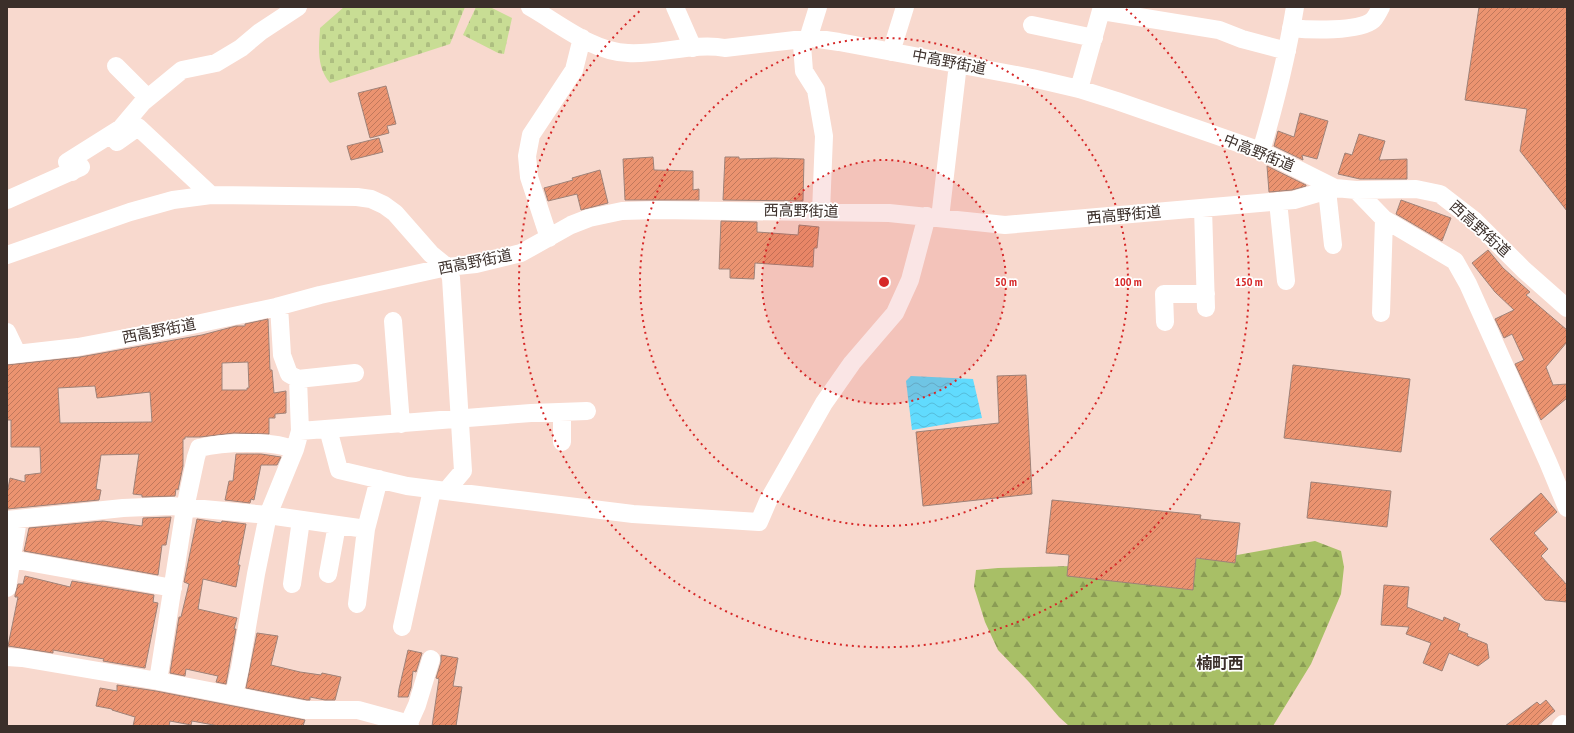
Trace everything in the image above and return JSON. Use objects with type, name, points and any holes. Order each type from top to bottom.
[{"type":"street","points":[[72,172],[67,162],[121,128],[142,102],[182,70],[216,63],[298,7]]},
{"type":"street","name":"中高野街道","points":[[530,7],[555,14],[582,38],[613,52],[624,53],[713,45],[725,48],[808,39],[839,42],[1032,78],[1117,101],[1261,151],[1331,189]]},
{"type":"street","points":[[675,7],[692,48]]},
{"type":"street","points":[[818,7],[808,39],[802,46],[804,71],[816,90],[824,136],[821,212]]},
{"type":"street","points":[[891,52],[905,7]]},
{"type":"street","points":[[1290,13],[1306,30],[1355,27],[1372,21],[1381,7]]},
{"type":"street","points":[[1079,90],[1102,9],[1219,30],[1242,39],[1287,51]]},
{"type":"street","points":[[1261,151],[1287,51],[1290,13]]},
{"type":"street","points":[[1032,25],[1094,38]]},
{"type":"street","points":[[549,238],[529,177],[527,156],[531,135],[574,70],[582,38]]},
{"type":"street","points":[[328,429],[339,470],[408,486],[633,514],[758,522],[768,501],[824,403],[852,363],[895,313],[910,280],[934,217],[958,64]]},
{"type":"street","points":[[116,66],[148,98]]},
{"type":"street","points":[[7,200],[72,172],[86,164],[138,127],[211,195]]},
{"type":"street","points":[[1331,189],[1333,245]]},
{"type":"street","name":"西高野街道","points":[[12,354],[78,347],[280,306],[320,295],[447,267],[476,264],[521,253],[571,225],[589,218],[622,211],[658,210],[889,213],[1005,225],[1294,200],[1331,189],[1416,189],[1440,194],[1475,221],[1524,270],[1567,308]]},
{"type":"street","points":[[1356,190],[1384,219],[1455,261],[1471,291],[1548,462],[1567,508]]},
{"type":"street","points":[[7,255],[130,212],[173,200],[211,195],[357,197],[371,199],[396,213],[431,254],[447,267],[451,278],[461,419],[463,471],[439,490],[402,627]]},
{"type":"street","points":[[1278,201],[1286,281]]},
{"type":"street","points":[[1165,322],[1164,294],[1206,301],[1202,208]]},
{"type":"street","points":[[1381,313],[1384,219]]},
{"type":"street","points":[[280,306],[282,355],[289,374],[298,379],[355,373]]},
{"type":"street","points":[[393,321],[401,424]]},
{"type":"street","points":[[7,332],[12,354]]},
{"type":"street","points":[[234,695],[268,515],[300,431],[298,379]]},
{"type":"street","points":[[300,431],[531,413],[587,411]]},
{"type":"street","points":[[562,413],[562,442]]},
{"type":"street","points":[[158,681],[185,508],[199,448],[212,445],[271,444],[287,446],[294,450]]},
{"type":"street","points":[[357,604],[366,529],[379,479]]},
{"type":"street","points":[[7,588],[11,560],[12,520],[124,508],[172,506],[268,515],[366,529]]},
{"type":"street","points":[[292,584],[301,520]]},
{"type":"street","points":[[328,574],[337,525]]},
{"type":"street","points":[[11,560],[173,588]]},
{"type":"street","points":[[7,657],[22,658],[158,681],[306,710],[358,710],[402,722],[409,726],[431,659]]},
{"type":"street","points":[[1561,726],[1563,724],[1566,726]]},
{"type":"green space","points":[[344,7],[465,7],[450,44],[330,83],[322,70],[320,63],[320,28]]},
{"type":"green space","points":[[476,7],[490,7],[512,18],[504,54],[498,53],[463,35]]},
{"type":"green space","points":[[1315,541],[1341,551],[1344,567],[1341,594],[1311,664],[1273,726],[1069,726],[998,650],[985,622],[974,587],[976,570],[1110,565],[1226,557]]},
{"type":"water","points":[[911,376],[973,379],[982,418],[912,430],[906,381]]},
{"type":"building","points":[[1479,7],[1567,7],[1567,211],[1520,151],[1527,109],[1465,100]]},
{"type":"building","points":[[386,86],[396,124],[387,126],[389,133],[370,138],[358,93]]},
{"type":"building","points":[[1300,113],[1328,121],[1317,159],[1302,155],[1303,160],[1274,146],[1278,131],[1294,137]]},
{"type":"building","points":[[1359,134],[1385,141],[1379,160],[1407,159],[1407,179],[1360,179],[1338,174],[1345,153],[1352,155]]},
{"type":"building","points":[[379,138],[383,152],[351,160],[347,146]]},
{"type":"building","points":[[653,157],[654,170],[693,171],[693,190],[699,189],[699,200],[625,200],[623,159]]},
{"type":"building","points":[[725,157],[739,157],[739,159],[804,159],[803,201],[723,200]]},
{"type":"building","points":[[1267,166],[1306,186],[1292,190],[1269,192]]},
{"type":"building","points":[[600,170],[608,203],[581,210],[577,194],[548,201],[544,188],[573,180],[572,178]]},
{"type":"building","points":[[1401,200],[1451,218],[1442,241],[1396,214]]},
{"type":"building","points":[[721,221],[757,222],[757,232],[798,235],[799,225],[819,227],[817,248],[814,248],[813,267],[755,263],[754,279],[730,278],[730,269],[719,269]]},
{"type":"building","points":[[1488,250],[1503,268],[1530,292],[1526,295],[1567,330],[1567,342],[1546,367],[1553,385],[1567,384],[1567,398],[1541,420],[1515,364],[1524,360],[1512,334],[1504,338],[1495,319],[1514,310],[1495,292],[1472,263]]},
{"type":"building","points":[[268,319],[270,370],[272,370],[274,393],[286,391],[286,413],[275,414],[275,418],[269,418],[269,434],[234,433],[200,437],[185,437],[185,439],[183,439],[183,466],[178,490],[176,489],[175,496],[142,497],[142,495],[133,494],[139,454],[101,455],[96,489],[101,490],[99,500],[7,509],[7,494],[10,478],[25,482],[25,475],[41,473],[40,447],[11,447],[11,420],[7,420],[7,365],[80,357],[202,335],[236,326],[245,326],[245,324]],"holes":[[[248,362],[249,388],[247,388],[247,390],[222,390],[222,363]],[[95,386],[97,398],[150,392],[152,422],[60,423],[58,388]]]},
{"type":"building","points":[[1293,365],[1410,379],[1401,452],[1284,438]]},
{"type":"building","points":[[1026,375],[1032,494],[923,506],[916,432],[999,423],[997,376]]},
{"type":"building","points":[[236,454],[261,454],[281,457],[277,465],[261,465],[254,500],[251,499],[250,503],[225,500],[229,481],[233,481]]},
{"type":"building","points":[[1311,482],[1391,491],[1387,527],[1307,518]]},
{"type":"building","points":[[1541,493],[1557,512],[1534,533],[1548,549],[1541,556],[1567,585],[1567,602],[1545,600],[1490,539]]},
{"type":"building","points":[[1052,500],[1201,515],[1200,519],[1240,523],[1235,563],[1196,558],[1193,590],[1067,576],[1069,555],[1046,553]]},
{"type":"building","points":[[171,517],[166,545],[162,545],[158,575],[24,551],[29,528],[103,521],[142,526],[143,518]]},
{"type":"building","points":[[197,519],[221,523],[222,521],[246,524],[238,565],[240,565],[236,587],[203,579],[198,609],[237,618],[226,684],[216,682],[218,676],[186,669],[185,676],[170,673],[179,617],[181,617],[189,584],[184,582]]},
{"type":"building","points":[[25,576],[70,587],[72,581],[154,595],[153,602],[158,603],[145,668],[53,650],[53,653],[8,646],[18,597],[15,597],[15,595],[18,584],[23,584]]},
{"type":"building","points":[[1384,585],[1409,587],[1407,607],[1443,621],[1444,617],[1460,624],[1458,630],[1468,634],[1467,636],[1487,644],[1489,658],[1478,666],[1449,653],[1442,671],[1423,663],[1431,643],[1406,634],[1409,627],[1381,625]]},
{"type":"building","points":[[257,633],[278,636],[271,665],[300,672],[321,675],[322,673],[341,677],[335,700],[310,697],[310,700],[307,700],[246,688]]},
{"type":"building","points":[[408,650],[422,653],[416,672],[413,671],[411,688],[408,697],[398,697],[399,689]]},
{"type":"building","points":[[441,655],[458,658],[453,686],[462,687],[456,726],[432,726],[439,679],[436,678],[441,662]]},
{"type":"building","points":[[117,685],[156,691],[305,720],[303,726],[219,726],[192,721],[191,725],[170,721],[169,726],[133,726],[135,717],[112,709],[96,706],[100,688],[117,691]]},
{"type":"building","points":[[1546,700],[1555,711],[1537,726],[1505,726],[1537,702],[1540,705]]},
{"type":"district","name":"楠町西","points":[[1220,663]]}]
